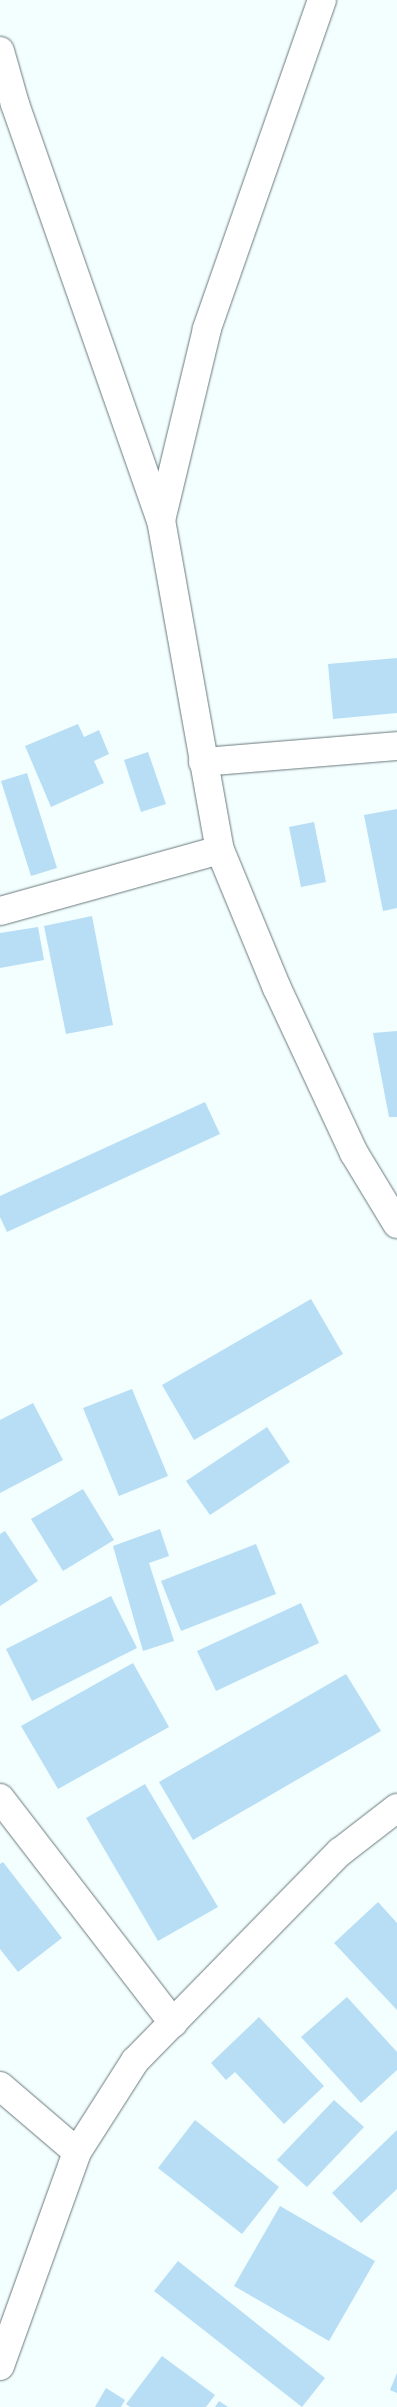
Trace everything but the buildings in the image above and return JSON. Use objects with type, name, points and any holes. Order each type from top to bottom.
[{"type":"street","points":[[161,520],[208,329],[322,0]]},
{"type":"street","points":[[0,51],[15,104],[161,520],[220,850],[276,988],[350,1144],[397,1224]]},
{"type":"street","points":[[204,762],[397,746]]},
{"type":"street","points":[[0,911],[220,850]]},
{"type":"street","points":[[0,1798],[173,2023]]},
{"type":"street","points":[[0,2366],[77,2152],[135,2061],[340,1852],[397,1808]]},
{"type":"street","points":[[0,2086],[77,2152]]}]
